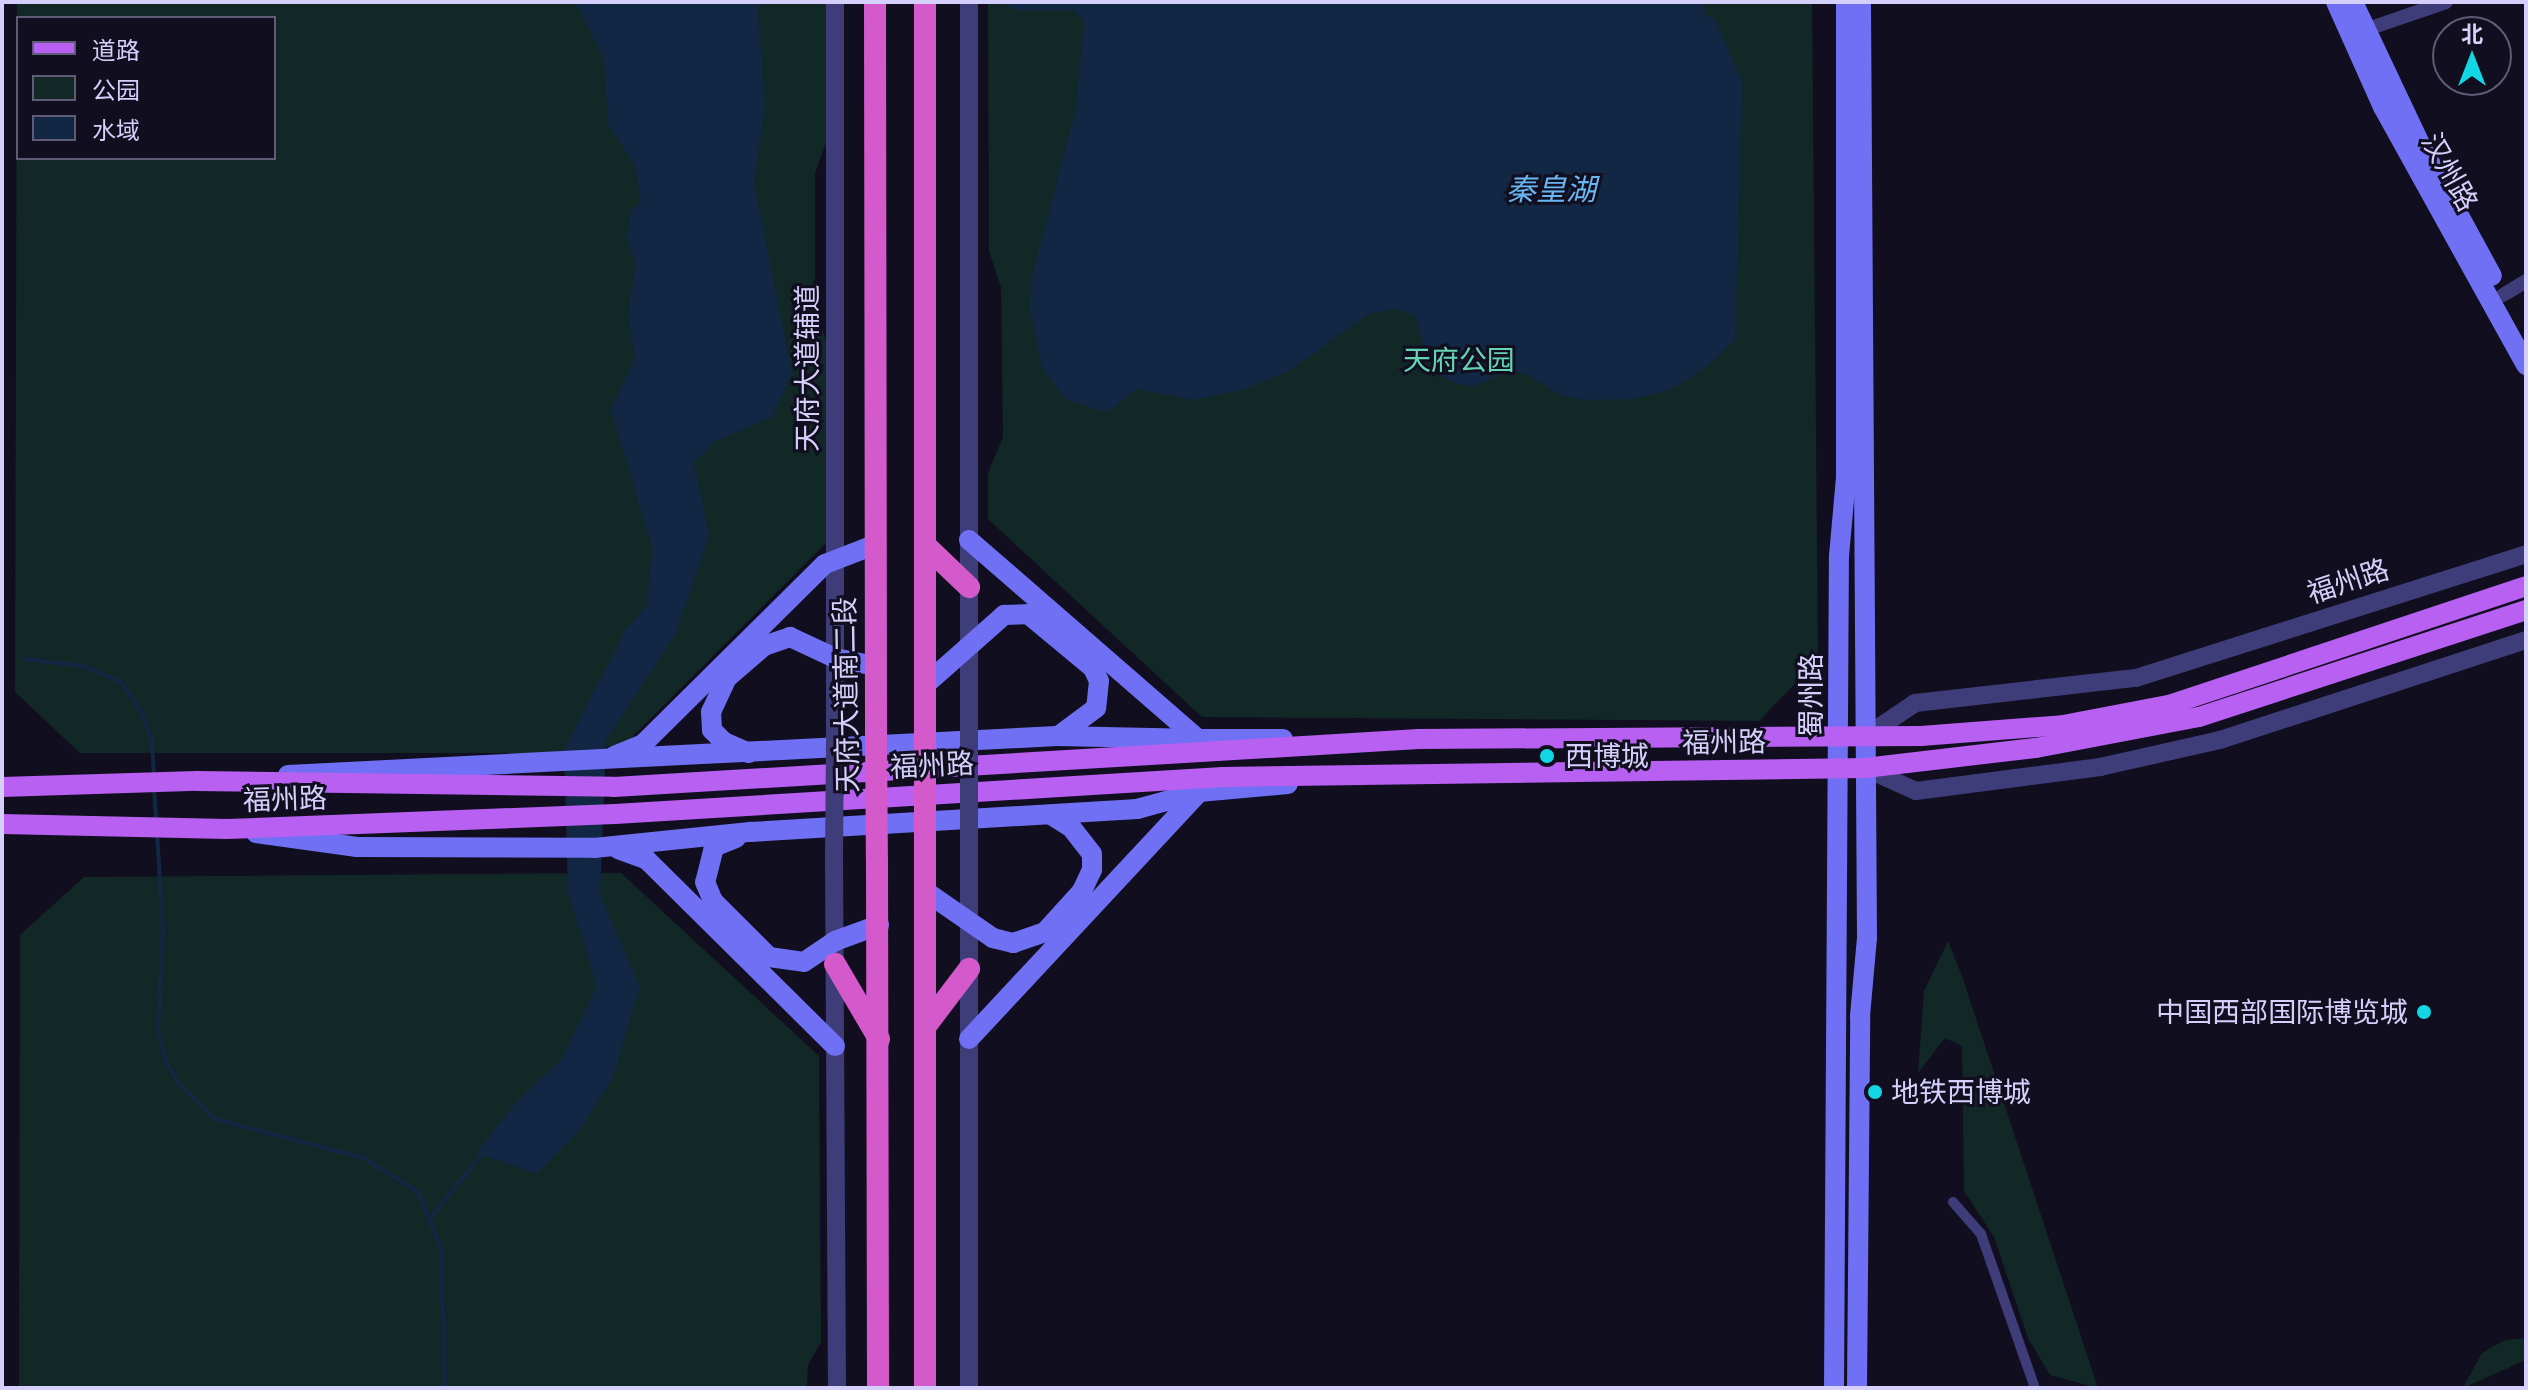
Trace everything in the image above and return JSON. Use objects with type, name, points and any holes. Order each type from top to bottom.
[{"type":"highway","name":"天府大道南二段","points":[[875,2],[878,1388]]},
{"type":"highway","points":[[925,2],[925,1388]]},
{"type":"highway","points":[[925,545],[969,587]]},
{"type":"highway","points":[[835,952],[879,1039]]},
{"type":"highway","points":[[925,1027],[969,969]]},
{"type":"main road","name":"蜀州路","points":[[1834,1388],[1839,556],[1846,477],[1846,2]]},
{"type":"main road","name":"蜀州路","points":[[1857,1388],[1860,1016],[1867,938],[1861,2]]},
{"type":"main road","name":"汉州路","points":[[2336,2],[2526,335]]},
{"type":"main road","name":"汉州路","points":[[2353,2],[2357,34],[2389,119],[2526,365]]},
{"type":"main road","points":[[969,540],[1198,739]]},
{"type":"main road","points":[[589,763],[643,744],[835,558],[874,545]]},
{"type":"main road","name":"福州路","points":[[2,787],[122,781],[226,781],[614,787],[1419,739],[1839,738],[2063,725],[2169,705],[2526,586]]},
{"type":"main road","name":"福州路","points":[[2,824],[227,829],[615,814],[1223,777],[1865,768],[2036,748],[2199,717],[2526,610]]},
{"type":"main road","points":[[925,685],[1004,615],[1028,614],[1093,668],[1099,681],[1096,708],[1057,736]]},
{"type":"main road","points":[[753,755],[724,742],[712,730],[716,695],[727,678],[782,638],[801,640],[835,658],[875,666]]},
{"type":"main road","points":[[226,781],[358,769],[589,763],[1057,736],[1419,739]]},
{"type":"main road","points":[[594,848],[750,832],[1137,809],[1199,792],[1399,775]]},
{"type":"main road","points":[[969,1039],[1199,792]]},
{"type":"main road","points":[[925,891],[993,938],[1013,943],[1045,932],[1082,891],[1092,870],[1092,854],[1072,828],[1051,815]]},
{"type":"main road","points":[[227,829],[357,847],[630,850],[646,859],[835,1046]]},
{"type":"main road","points":[[750,832],[714,847],[705,882],[713,901],[769,957],[804,962],[835,952],[879,925]]},
{"type":"street","name":"天府大道辅道","points":[[835,2],[837,1388]]},
{"type":"street","points":[[969,2],[969,1388]]},
{"type":"street","points":[[2357,34],[2446,2]]},
{"type":"street","points":[[2503,295],[2526,281]]},
{"type":"street","name":"福州路","points":[[1865,737],[1915,703],[2136,678],[2526,554]]},
{"type":"street","name":"福州路","points":[[1865,768],[1916,791],[2100,767],[2220,740],[2526,640]]},
{"type":"street","points":[[1953,1202],[1981,1234],[2035,1388]]},
{"type":"green space","points":[[17,2],[827,2],[828,137],[815,173],[815,306],[828,347],[826,543],[624,745],[541,753],[80,753],[15,692],[17,160],[276,160],[276,16],[17,16]]},
{"type":"green space","name":"天府公园","points":[[988,2],[1812,2],[1818,660],[1759,721],[1202,717],[988,519],[988,473],[1003,437],[1001,287],[989,251]]},
{"type":"green space","points":[[621,873],[819,1056],[821,1342],[808,1365],[807,1388],[19,1388],[20,935],[84,877]]},
{"type":"green space","points":[[1948,941],[2098,1388],[2050,1375],[2028,1338],[1994,1237],[1964,1191],[1962,1046],[1945,1038],[1918,1073],[1924,991]]},
{"type":"green space","points":[[2526,1338],[2526,1360],[2463,1388],[2482,1353],[2505,1340]]},
{"type":"water","points":[[575,2],[757,2],[765,106],[754,182],[792,374],[772,417],[716,441],[694,463],[709,536],[676,633],[606,741],[600,895],[640,987],[613,1077],[581,1128],[537,1174],[476,1153],[517,1101],[561,1060],[597,986],[568,893],[564,750],[626,629],[647,606],[652,547],[611,410],[635,358],[628,315],[636,263],[627,241],[631,211],[641,202],[635,166],[608,124],[604,60]]},
{"type":"water","name":"秦皇湖","points":[[1001,2],[1701,2],[1707,17],[1714,17],[1742,82],[1735,340],[1705,368],[1672,389],[1634,399],[1588,400],[1562,396],[1526,374],[1509,371],[1474,386],[1455,383],[1437,374],[1428,359],[1414,315],[1395,309],[1369,314],[1289,371],[1245,389],[1194,400],[1138,389],[1107,412],[1067,400],[1042,368],[1030,308],[1032,277],[1076,109],[1084,22],[1075,10],[1020,11]]},
{"type":"waterway","points":[[25,659],[82,666],[121,682],[142,713],[152,740],[154,776]]},
{"type":"waterway","points":[[154,789],[156,820]]},
{"type":"waterway","points":[[157,833],[163,931],[158,1031],[165,1059],[177,1082],[215,1119],[364,1158],[418,1192],[441,1249],[445,1388]]},
{"type":"waterway","points":[[432,1216],[483,1153]]},
{"type":"place","name":"西博城","points":[[1547,756]]},
{"type":"place","name":"中国西部国际博览城","points":[[2424,1012]]},
{"type":"place","name":"地铁西博城","points":[[1875,1092]]}]
